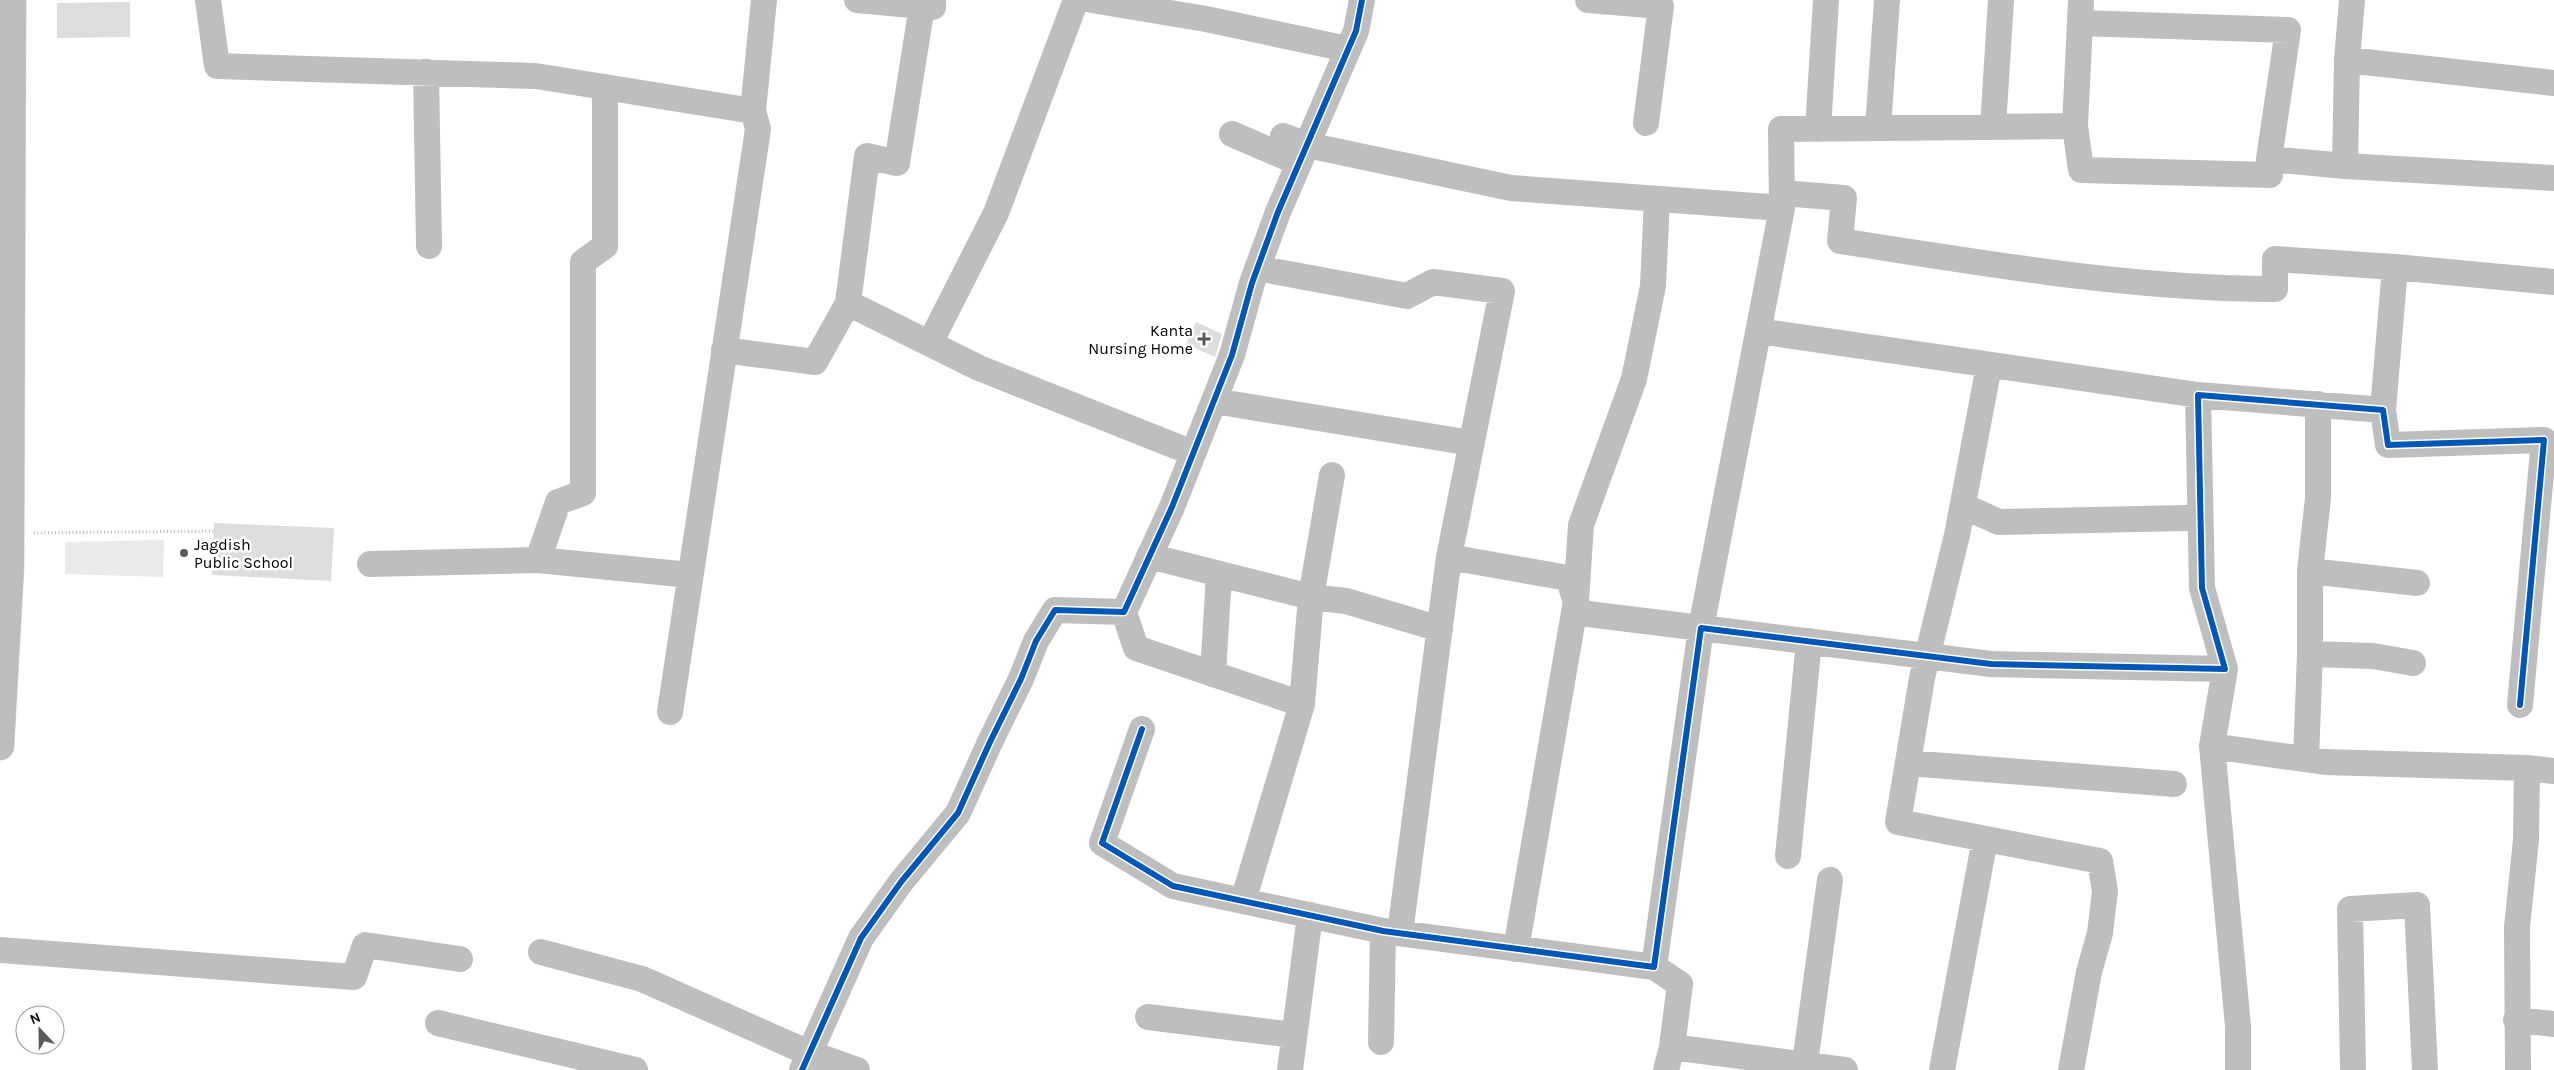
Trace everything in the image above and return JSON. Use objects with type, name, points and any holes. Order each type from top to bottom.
[{"type":"main road","points":[[0,746],[11,533],[5,280],[12,0]]},
{"type":"street","points":[[208,0],[217,66],[536,76],[753,111]]},
{"type":"street","points":[[670,712],[758,129],[753,111],[764,0]]},
{"type":"street","points":[[724,350],[815,362],[848,303],[867,156],[896,163],[928,3],[857,0]]},
{"type":"street","points":[[930,343],[996,213],[1076,0]]},
{"type":"street","points":[[1092,0],[1206,19],[1347,50]]},
{"type":"street","points":[[1302,704],[1136,648],[1124,612],[1172,507],[1232,355],[1257,268],[1356,30],[1362,0]]},
{"type":"street","points":[[1588,0],[1661,6],[1646,123]]},
{"type":"street","points":[[1818,129],[1826,0]]},
{"type":"street","points":[[1878,128],[1887,0]]},
{"type":"street","points":[[1993,127],[2001,0]]},
{"type":"street","points":[[2345,166],[2347,60],[2352,0]]},
{"type":"street","points":[[2081,11],[2288,30],[2269,159],[2270,175],[2081,170],[2075,126],[2081,11]]},
{"type":"street","points":[[2347,60],[2554,82]]},
{"type":"street","points":[[426,72],[429,246]]},
{"type":"street","points":[[538,560],[558,502],[583,493],[583,262],[605,246],[605,87]]},
{"type":"street","points":[[1654,968],[1701,628],[1759,331],[1782,201],[1781,129],[2075,126]]},
{"type":"street","points":[[1232,134],[1303,154],[1511,188],[1657,199],[1782,201],[1844,198],[1840,240],[2031,270],[2205,289],[2275,289],[2275,259],[2395,267],[2554,282]]},
{"type":"street","points":[[1283,136],[1303,154]]},
{"type":"street","points":[[2269,159],[2345,166],[2554,178]]},
{"type":"street","points":[[1516,949],[1576,601],[1581,526],[1634,379],[1651,296],[1657,199]]},
{"type":"street","points":[[2395,267],[2383,410],[2388,445],[2549,441],[2520,705]]},
{"type":"street","points":[[1257,268],[1408,296],[1433,282],[1502,291],[1448,557],[1440,629],[1392,932],[1381,1042]]},
{"type":"street","points":[[848,303],[979,368],[1193,453]]},
{"type":"street","points":[[1759,331],[2198,395],[2383,410]]},
{"type":"street","points":[[1989,366],[1962,506],[1927,656],[1898,822],[2100,861],[2105,891],[2100,933],[2089,972],[2071,1070]]},
{"type":"street","points":[[2198,395],[2202,588],[2224,669],[2212,746],[2238,1026],[2238,1070]]},
{"type":"street","points":[[1214,401],[1459,441]]},
{"type":"street","points":[[2306,760],[2310,654],[2310,571],[2318,498],[2318,404]]},
{"type":"street","points":[[1243,900],[1302,704],[1311,597],[1332,475]]},
{"type":"street","points":[[1962,506],[1999,522],[2187,518]]},
{"type":"street","points":[[1149,556],[1311,597],[1346,600],[1440,629]]},
{"type":"street","points":[[1448,557],[1568,578],[1580,613],[1991,664],[2224,669]]},
{"type":"street","points":[[370,564],[538,560],[690,574]]},
{"type":"street","points":[[2310,571],[2417,583]]},
{"type":"street","points":[[1213,674],[1220,574]]},
{"type":"street","points":[[806,1061],[861,938],[901,882],[958,813],[990,742],[1022,679],[1036,641],[1054,610],[1124,612]]},
{"type":"street","points":[[1788,856],[1809,641]]},
{"type":"street","points":[[2310,654],[2373,656],[2414,663]]},
{"type":"street","points":[[1142,729],[1102,843],[1173,886],[1392,932],[1654,968],[1680,984],[1669,1059],[1846,1070]]},
{"type":"street","points":[[2212,746],[2325,762],[2527,768],[2554,771]]},
{"type":"street","points":[[1908,763],[2174,784]]},
{"type":"street","points":[[2518,1070],[2516,1020],[2517,927],[2526,840],[2527,768]]},
{"type":"street","points":[[1942,1070],[1985,839]]},
{"type":"street","points":[[1804,1067],[1830,880]]},
{"type":"street","points":[[2353,1070],[2350,909],[2417,905],[2426,1070]]},
{"type":"street","points":[[1290,1070],[1310,915]]},
{"type":"street","points":[[0,950],[354,977],[365,945],[460,959]]},
{"type":"street","points":[[541,952],[642,979],[806,1061],[857,1070]]},
{"type":"street","points":[[1148,1017],[1294,1035]]},
{"type":"street","points":[[2516,1020],[2554,1024]]},
{"type":"street","points":[[438,1023],[635,1070]]},
{"type":"path","points":[[11,533],[214,531]]},
{"type":"shaded area","points":[[164,540],[163,577],[65,574],[65,542]]},
{"type":"building","points":[[130,2],[130,37],[57,38],[57,3]]},
{"type":"building","points":[[1196,322],[1222,334],[1215,357],[1186,344]]},
{"type":"building","points":[[214,523],[334,528],[331,581],[212,575]]},
{"type":"cycle path","points":[[802,1070],[861,938],[901,882],[958,813],[1021,679],[1036,641],[1055,610],[1124,612],[1172,507],[1232,355],[1252,283],[1278,212],[1356,31],[1362,0]]},
{"type":"cycle path","points":[[1142,729],[1102,843],[1173,886],[1383,931],[1654,967],[1701,628],[1991,664],[2225,669],[2202,588],[2198,395],[2383,410],[2388,445],[2544,440],[2520,705]]},
{"type":"place","name":"Kanta Nursing Home","points":[[1204,339]]},
{"type":"place","name":"Jagdish Public School","points":[[184,553]]}]
